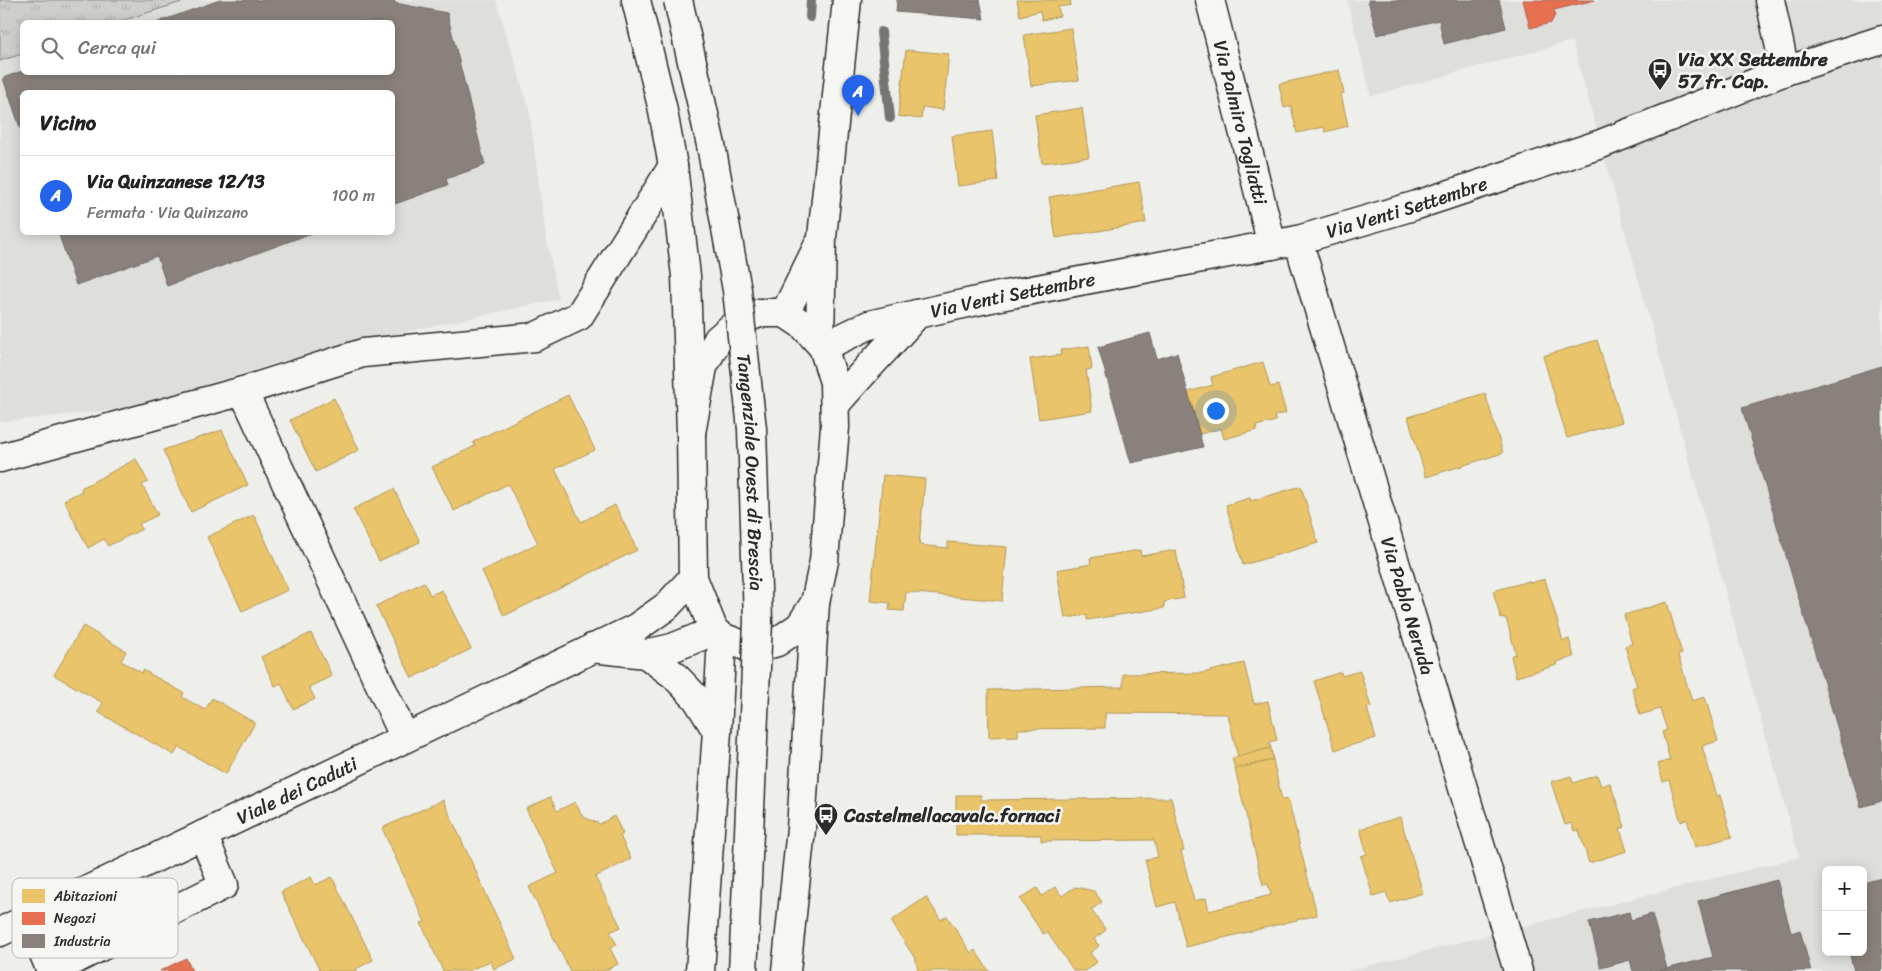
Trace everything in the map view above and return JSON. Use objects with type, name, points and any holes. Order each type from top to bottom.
[{"type":"street","points":[[636,0],[662,106],[673,166],[686,276],[693,578],[718,634],[717,731],[700,971]]},
{"type":"street","name":"Tangenziale Ovest di Brescia","points":[[678,0],[711,144],[737,290],[752,429],[758,621],[743,961]]},
{"type":"street","points":[[786,971],[801,830],[815,603],[824,561],[835,427],[834,382],[822,345],[822,238],[847,0]]},
{"type":"street","name":"Via Palmiro Togliatti","points":[[1210,0],[1272,245]]},
{"type":"street","points":[[1770,0],[1785,70]]},
{"type":"street","name":"Via Venti Settembre","points":[[822,345],[870,325],[917,314],[1000,296],[1298,240],[1417,205],[1601,144],[1785,70],[1882,40]]},
{"type":"street","points":[[0,458],[243,391],[363,354],[536,337],[579,316],[673,166]]},
{"type":"street","points":[[785,313],[822,238]]},
{"type":"street","name":"Via Pablo Neruda","points":[[1298,240],[1518,971]]},
{"type":"street","points":[[691,433],[703,367],[718,339],[738,322],[759,313],[785,313],[804,326],[822,345]]},
{"type":"street","name":"Via Venti Settembre","points":[[835,406],[854,382],[882,354],[917,314]]},
{"type":"street","points":[[243,391],[405,738]]},
{"type":"street","name":"Viale dei Caduti","points":[[113,878],[636,628],[667,606],[693,578]]},
{"type":"street","points":[[592,648],[646,654],[718,634],[753,649],[776,642],[800,626],[815,603]]},
{"type":"street","points":[[646,654],[674,675],[697,699],[717,731]]},
{"type":"street","points":[[178,908],[224,885],[203,835]]},
{"type":"street","name":"Viale dei Caduti","points":[[0,932],[12,926]]},
{"type":"street","points":[[46,958],[52,971],[78,958]]},
{"type":"shaded area","points":[[188,0],[496,0],[529,109],[546,237],[559,299],[324,349],[124,409],[0,422],[0,61],[20,55],[20,75],[395,75],[395,20],[124,20]]},
{"type":"shaded area","points":[[1347,0],[1882,0],[1882,971],[1347,971],[1799,857],[1572,41],[1371,96]]},
{"type":"green space","points":[[0,0],[188,0],[124,20],[20,20],[20,55],[0,61]]},
{"type":"building: Abitazioni","points":[[1017,0],[1070,0],[1071,5],[1058,7],[1060,16],[1042,20],[1040,11],[1020,16]]},
{"type":"building: Abitazioni","points":[[1071,28],[1079,80],[1031,86],[1024,35]]},
{"type":"building: Abitazioni","points":[[906,50],[949,54],[943,110],[923,107],[921,119],[898,116]]},
{"type":"building: Abitazioni","points":[[1339,70],[1344,93],[1341,94],[1348,126],[1325,132],[1324,127],[1297,133],[1291,106],[1284,108],[1279,84]]},
{"type":"building: Abitazioni","points":[[1082,108],[1089,157],[1042,163],[1035,115]]},
{"type":"building: Abitazioni","points":[[992,131],[998,181],[958,186],[952,136]]},
{"type":"building: Abitazioni","points":[[1139,182],[1146,223],[1056,238],[1049,197]]},
{"type":"building: Abitazioni","points":[[1597,340],[1622,422],[1567,438],[1543,356]]},
{"type":"building: Abitazioni","points":[[1089,346],[1092,369],[1086,370],[1092,411],[1039,419],[1030,359],[1061,355],[1061,350]]},
{"type":"building: Abitazioni","points":[[1263,362],[1270,387],[1278,385],[1286,413],[1274,416],[1276,421],[1256,426],[1257,430],[1224,439],[1221,428],[1200,434],[1188,392],[1213,385],[1211,377]]},
{"type":"building: Abitazioni","points":[[1485,393],[1503,453],[1426,477],[1408,417]]},
{"type":"building: Abitazioni","points":[[568,395],[595,450],[555,469],[581,522],[615,505],[637,550],[504,616],[482,571],[538,543],[508,484],[454,511],[432,467],[475,446],[473,442]]},
{"type":"building: Abitazioni","points":[[334,398],[359,450],[316,472],[290,420]]},
{"type":"building: Abitazioni","points":[[222,430],[248,485],[191,512],[163,450]]},
{"type":"building: Abitazioni","points":[[136,459],[148,482],[142,485],[158,515],[139,524],[142,529],[108,546],[104,539],[88,548],[64,500],[82,491],[81,488]]},
{"type":"building: Abitazioni","points":[[883,475],[925,479],[919,545],[948,548],[948,542],[1007,547],[1002,601],[906,592],[904,611],[889,610],[890,603],[870,601]]},
{"type":"building: Abitazioni","points":[[1301,486],[1318,543],[1243,565],[1226,505],[1250,498],[1251,501]]},
{"type":"building: Abitazioni","points":[[394,489],[420,542],[379,561],[353,509]]},
{"type":"building: Abitazioni","points":[[254,515],[288,590],[242,611],[207,537]]},
{"type":"building: Abitazioni","points":[[1140,550],[1141,556],[1176,550],[1184,598],[1164,602],[1164,608],[1087,620],[1087,615],[1065,618],[1057,570],[1091,564],[1090,558]]},
{"type":"building: Abitazioni","points":[[1545,579],[1563,641],[1569,639],[1574,657],[1556,662],[1557,665],[1516,677],[1511,656],[1516,654],[1506,618],[1501,619],[1493,591],[1529,581],[1530,583]]},
{"type":"building: Abitazioni","points":[[424,582],[430,595],[442,590],[471,649],[412,678],[376,606]]},
{"type":"building: Abitazioni","points":[[1667,602],[1682,654],[1678,655],[1692,701],[1705,697],[1718,741],[1702,746],[1717,796],[1720,795],[1732,837],[1695,847],[1687,819],[1681,822],[1669,780],[1663,782],[1658,764],[1670,760],[1662,732],[1667,730],[1660,709],[1640,715],[1632,688],[1637,686],[1625,646],[1632,644],[1624,615]]},
{"type":"building: Abitazioni","points":[[83,626],[126,651],[121,661],[142,673],[143,670],[184,693],[182,697],[205,710],[212,698],[255,723],[226,774],[179,747],[174,755],[98,712],[103,703],[54,675]]},
{"type":"building: Abitazioni","points":[[311,633],[332,676],[309,687],[315,699],[293,709],[281,683],[275,686],[261,657]]},
{"type":"building: Abitazioni","points":[[1244,663],[1254,704],[1268,701],[1277,740],[1269,742],[1271,748],[1238,757],[1228,714],[1105,713],[1105,728],[1018,729],[1018,736],[989,737],[988,690],[1123,687],[1123,674],[1202,673]]},
{"type":"building: Abitazioni","points":[[1360,671],[1371,707],[1367,708],[1376,738],[1335,750],[1314,681],[1341,672],[1342,676]]},
{"type":"building: Abitazioni","points":[[1271,748],[1273,760],[1235,769],[1232,758]]},
{"type":"building: Abitazioni","points":[[1273,760],[1282,800],[1288,799],[1317,915],[1186,947],[1175,902],[1157,907],[1145,860],[1158,857],[1154,840],[1041,841],[1041,835],[956,835],[956,795],[981,795],[981,800],[1171,798],[1184,851],[1181,851],[1194,901],[1206,898],[1209,911],[1271,895],[1268,884],[1263,885],[1235,769]]},
{"type":"building: Abitazioni","points":[[1597,775],[1601,786],[1610,783],[1625,827],[1620,829],[1627,851],[1589,863],[1579,830],[1574,831],[1572,823],[1565,825],[1551,782],[1571,776],[1573,783]]},
{"type":"building: Abitazioni","points":[[550,797],[557,811],[575,802],[583,817],[600,824],[614,816],[623,834],[620,836],[631,859],[595,877],[621,927],[610,932],[617,945],[610,948],[618,964],[604,971],[570,971],[529,887],[558,873],[526,809]]},
{"type":"building: Abitazioni","points":[[443,800],[516,959],[494,969],[490,961],[468,971],[443,971],[421,923],[425,922],[382,828]]},
{"type":"building: Abitazioni","points":[[1400,817],[1423,893],[1390,903],[1386,892],[1373,896],[1361,856],[1367,854],[1360,829]]},
{"type":"building: Abitazioni","points":[[311,877],[315,885],[332,877],[373,960],[356,969],[357,971],[320,971],[281,892]]},
{"type":"building: Abitazioni","points":[[1055,887],[1062,896],[1075,887],[1094,891],[1102,902],[1091,910],[1106,930],[1094,939],[1099,946],[1090,953],[1097,962],[1085,971],[1074,971],[1047,932],[1043,934],[1020,899],[1037,888],[1042,896]]},
{"type":"building: Abitazioni","points":[[926,897],[941,920],[947,916],[971,953],[975,950],[989,971],[918,971],[916,960],[891,921]]},
{"type":"building: Negozi","points":[[1523,0],[1595,0],[1554,10],[1555,15],[1551,23],[1530,28]]},
{"type":"building: Negozi","points":[[186,958],[192,971],[160,971]]},
{"type":"building: Industria","points":[[220,0],[394,0],[395,3],[447,13],[485,165],[446,179],[448,185],[395,204],[395,90],[20,90],[20,127],[3,78],[20,72],[20,75],[395,75],[395,20],[164,20]]},
{"type":"building: Industria","points":[[897,0],[980,0],[984,19],[896,12]]},
{"type":"building: Industria","points":[[1368,0],[1499,0],[1506,28],[1444,44],[1439,20],[1377,35]]},
{"type":"building: Industria","points":[[59,235],[307,235],[167,286],[157,256],[76,285]]},
{"type":"building: Industria","points":[[1150,333],[1157,359],[1177,353],[1203,447],[1131,463],[1098,347]]},
{"type":"building: Industria","points":[[1882,366],[1882,801],[1861,807],[1742,408]]},
{"type":"building: Industria","points":[[1882,878],[1882,971],[1854,971],[1850,956],[1867,956],[1867,882]]},
{"type":"building: Industria","points":[[1777,880],[1791,933],[1800,930],[1811,971],[1658,971],[1713,957],[1698,901]]},
{"type":"building: Industria","points":[[1629,912],[1631,920],[1652,914],[1667,969],[1633,971],[1630,960],[1601,968],[1589,922]]},
{"type":"waterway","points":[[810,17],[811,0]]},
{"type":"waterway","points":[[881,32],[890,118]]},
{"type":"place","name":"Via XX Settembre 57 fr. Cap.","points":[[1660,91]]},
{"type":"place","name":"Via Quinzanese 12/13","points":[[858,116]]},
{"type":"place","name":"Castelmellacavalc.fornaci","points":[[826,836]]}]
